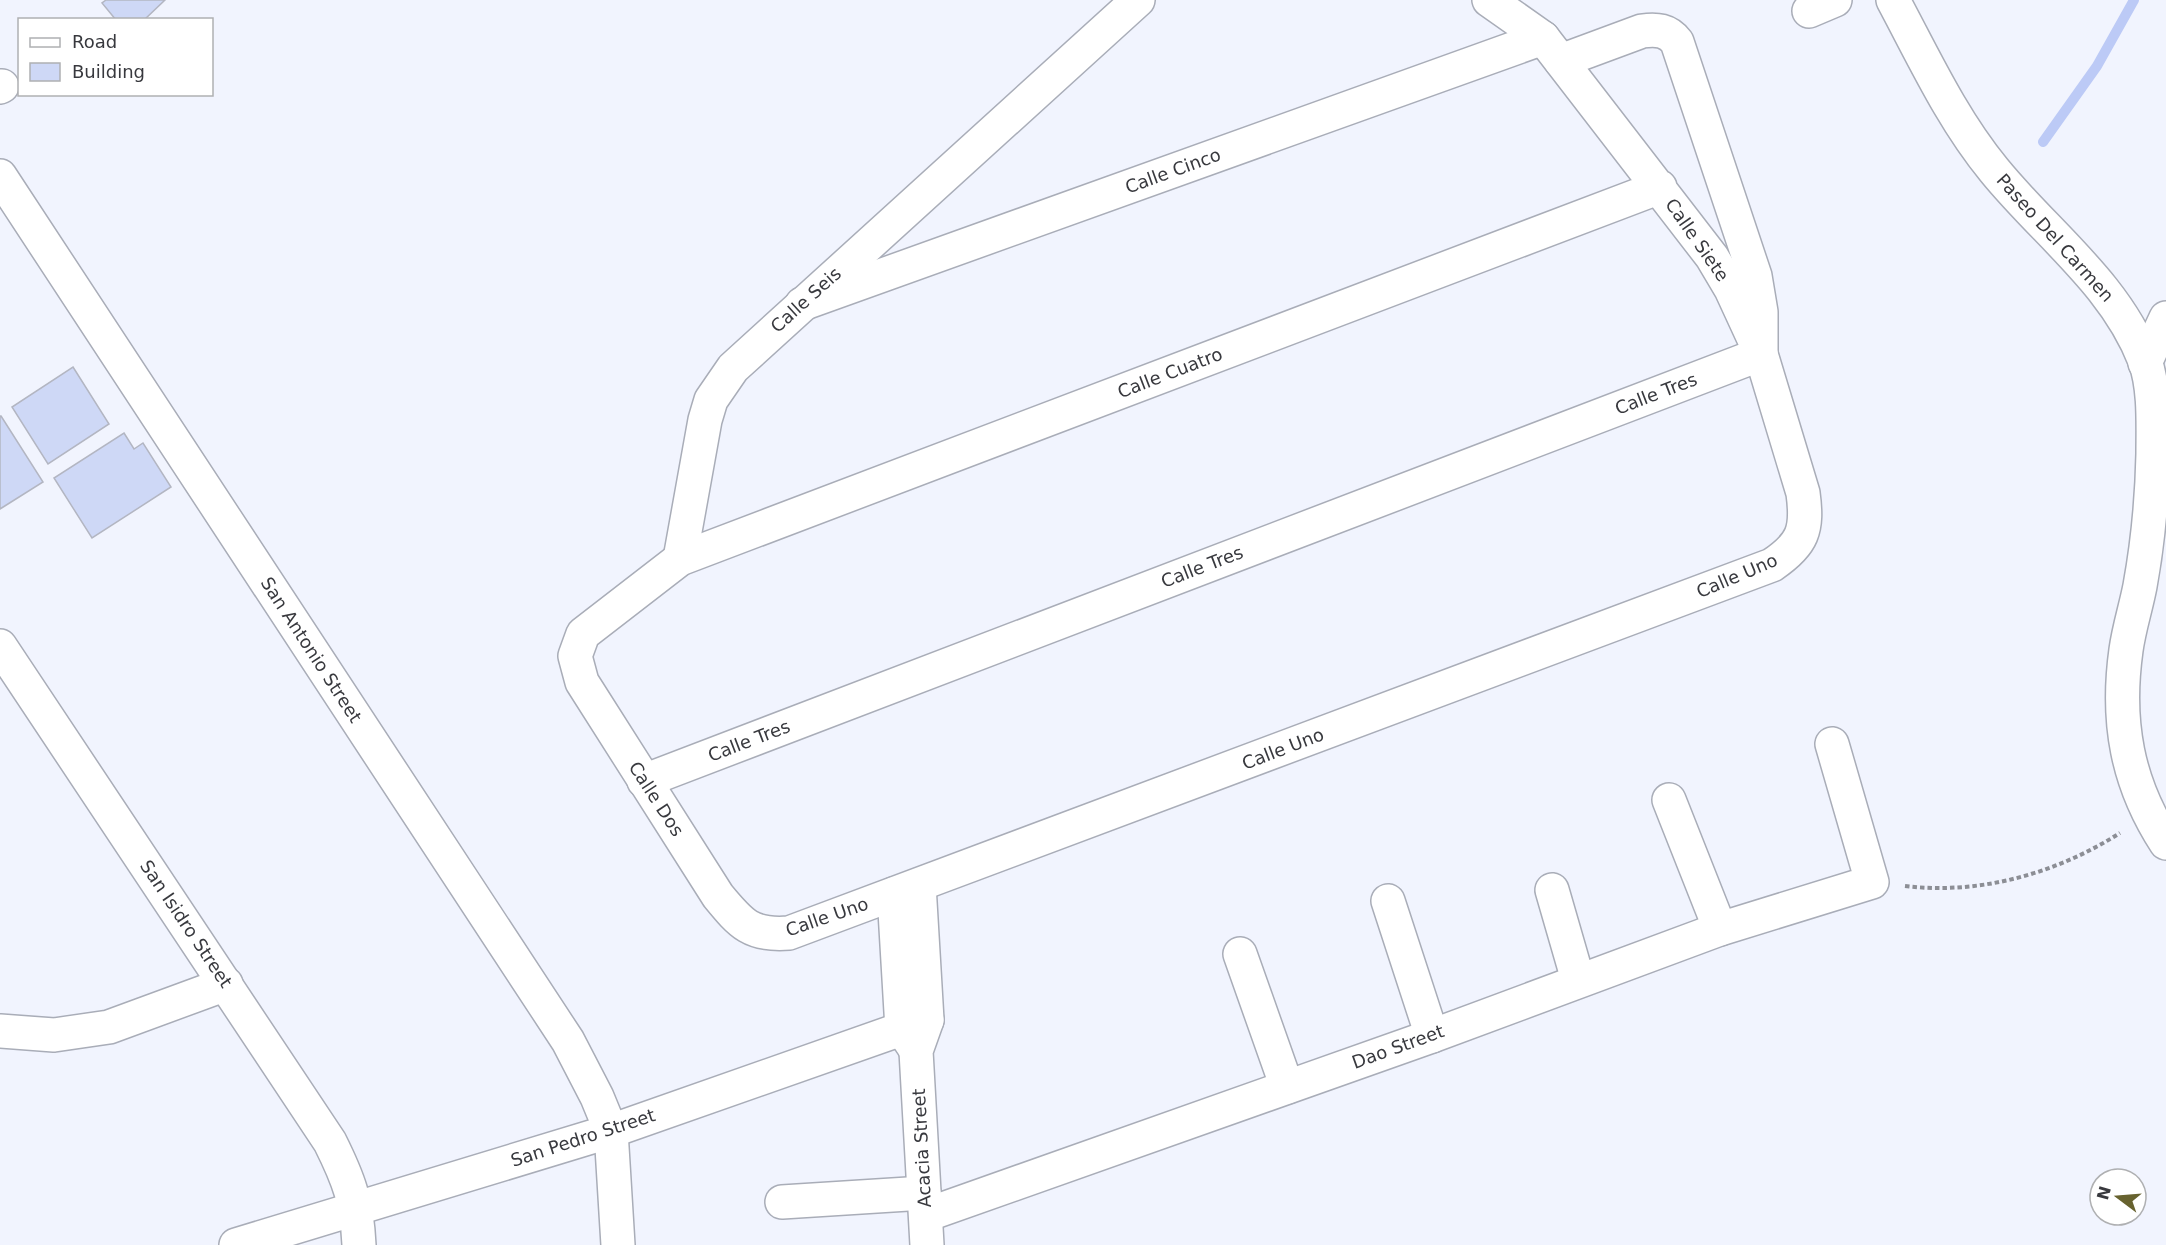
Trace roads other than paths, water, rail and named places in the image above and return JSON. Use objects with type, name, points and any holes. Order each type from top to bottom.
[{"type":"street","name":"Calle Seis","points":[[680,559],[711,400],[733,368],[1138,0]]},
{"type":"street","name":"Calle Siete","points":[[1489,0],[1552,49],[1712,257],[1735,297],[1761,354],[1803,493],[1806,516],[1802,537]]},
{"type":"street","name":"Paseo Del Carmen","points":[[1893,0],[1959,122],[1994,170],[2090,273],[2121,312],[2145,363],[2159,502],[2126,650],[2123,701],[2125,739],[2133,779],[2148,815],[2166,843]]},
{"type":"street","name":"Calle Cinco","points":[[802,304],[1552,49],[1654,29],[1672,35],[1680,54],[1755,276],[1761,312],[1761,354]]},
{"type":"street","name":"San Antonio Street","points":[[0,176],[568,1041],[593,1088],[611,1131],[618,1245]]},
{"type":"street","name":"Calle Cuatro","points":[[680,559],[1660,187]]},
{"type":"street","points":[[2145,363],[2166,318]]},
{"type":"street","name":"Calle Tres","points":[[644,781],[1761,354]]},
{"type":"street","name":"Calle Uno","points":[[753,931],[769,935],[789,933],[1772,566],[1790,553],[1802,537]]},
{"type":"street","name":"Calle Dos","points":[[680,559],[583,634],[575,656],[582,682],[718,896],[735,917],[753,931]]},
{"type":"street","name":"San Isidro Street","points":[[0,646],[330,1142],[346,1174],[357,1209],[359,1245]]},
{"type":"street","name":"Dao Street","points":[[782,1202],[926,1217],[1432,1036],[1720,929],[1872,882],[1832,744]]},
{"type":"street","points":[[1669,800],[1720,929]]},
{"type":"street","name":"Acacia Street","points":[[907,889],[926,1217]]},
{"type":"street","points":[[1551,890],[1578,980]]},
{"type":"street","points":[[1388,901],[1432,1036]]},
{"type":"street","points":[[1240,954],[1287,1087]]},
{"type":"street","points":[[0,1031],[54,1035],[109,1027],[226,984]]},
{"type":"street","name":"San Pedro Street","points":[[236,1245],[611,1131],[915,1033]]},
{"type":"waterway","points":[[2043,142],[2097,66],[2134,0]]}]
